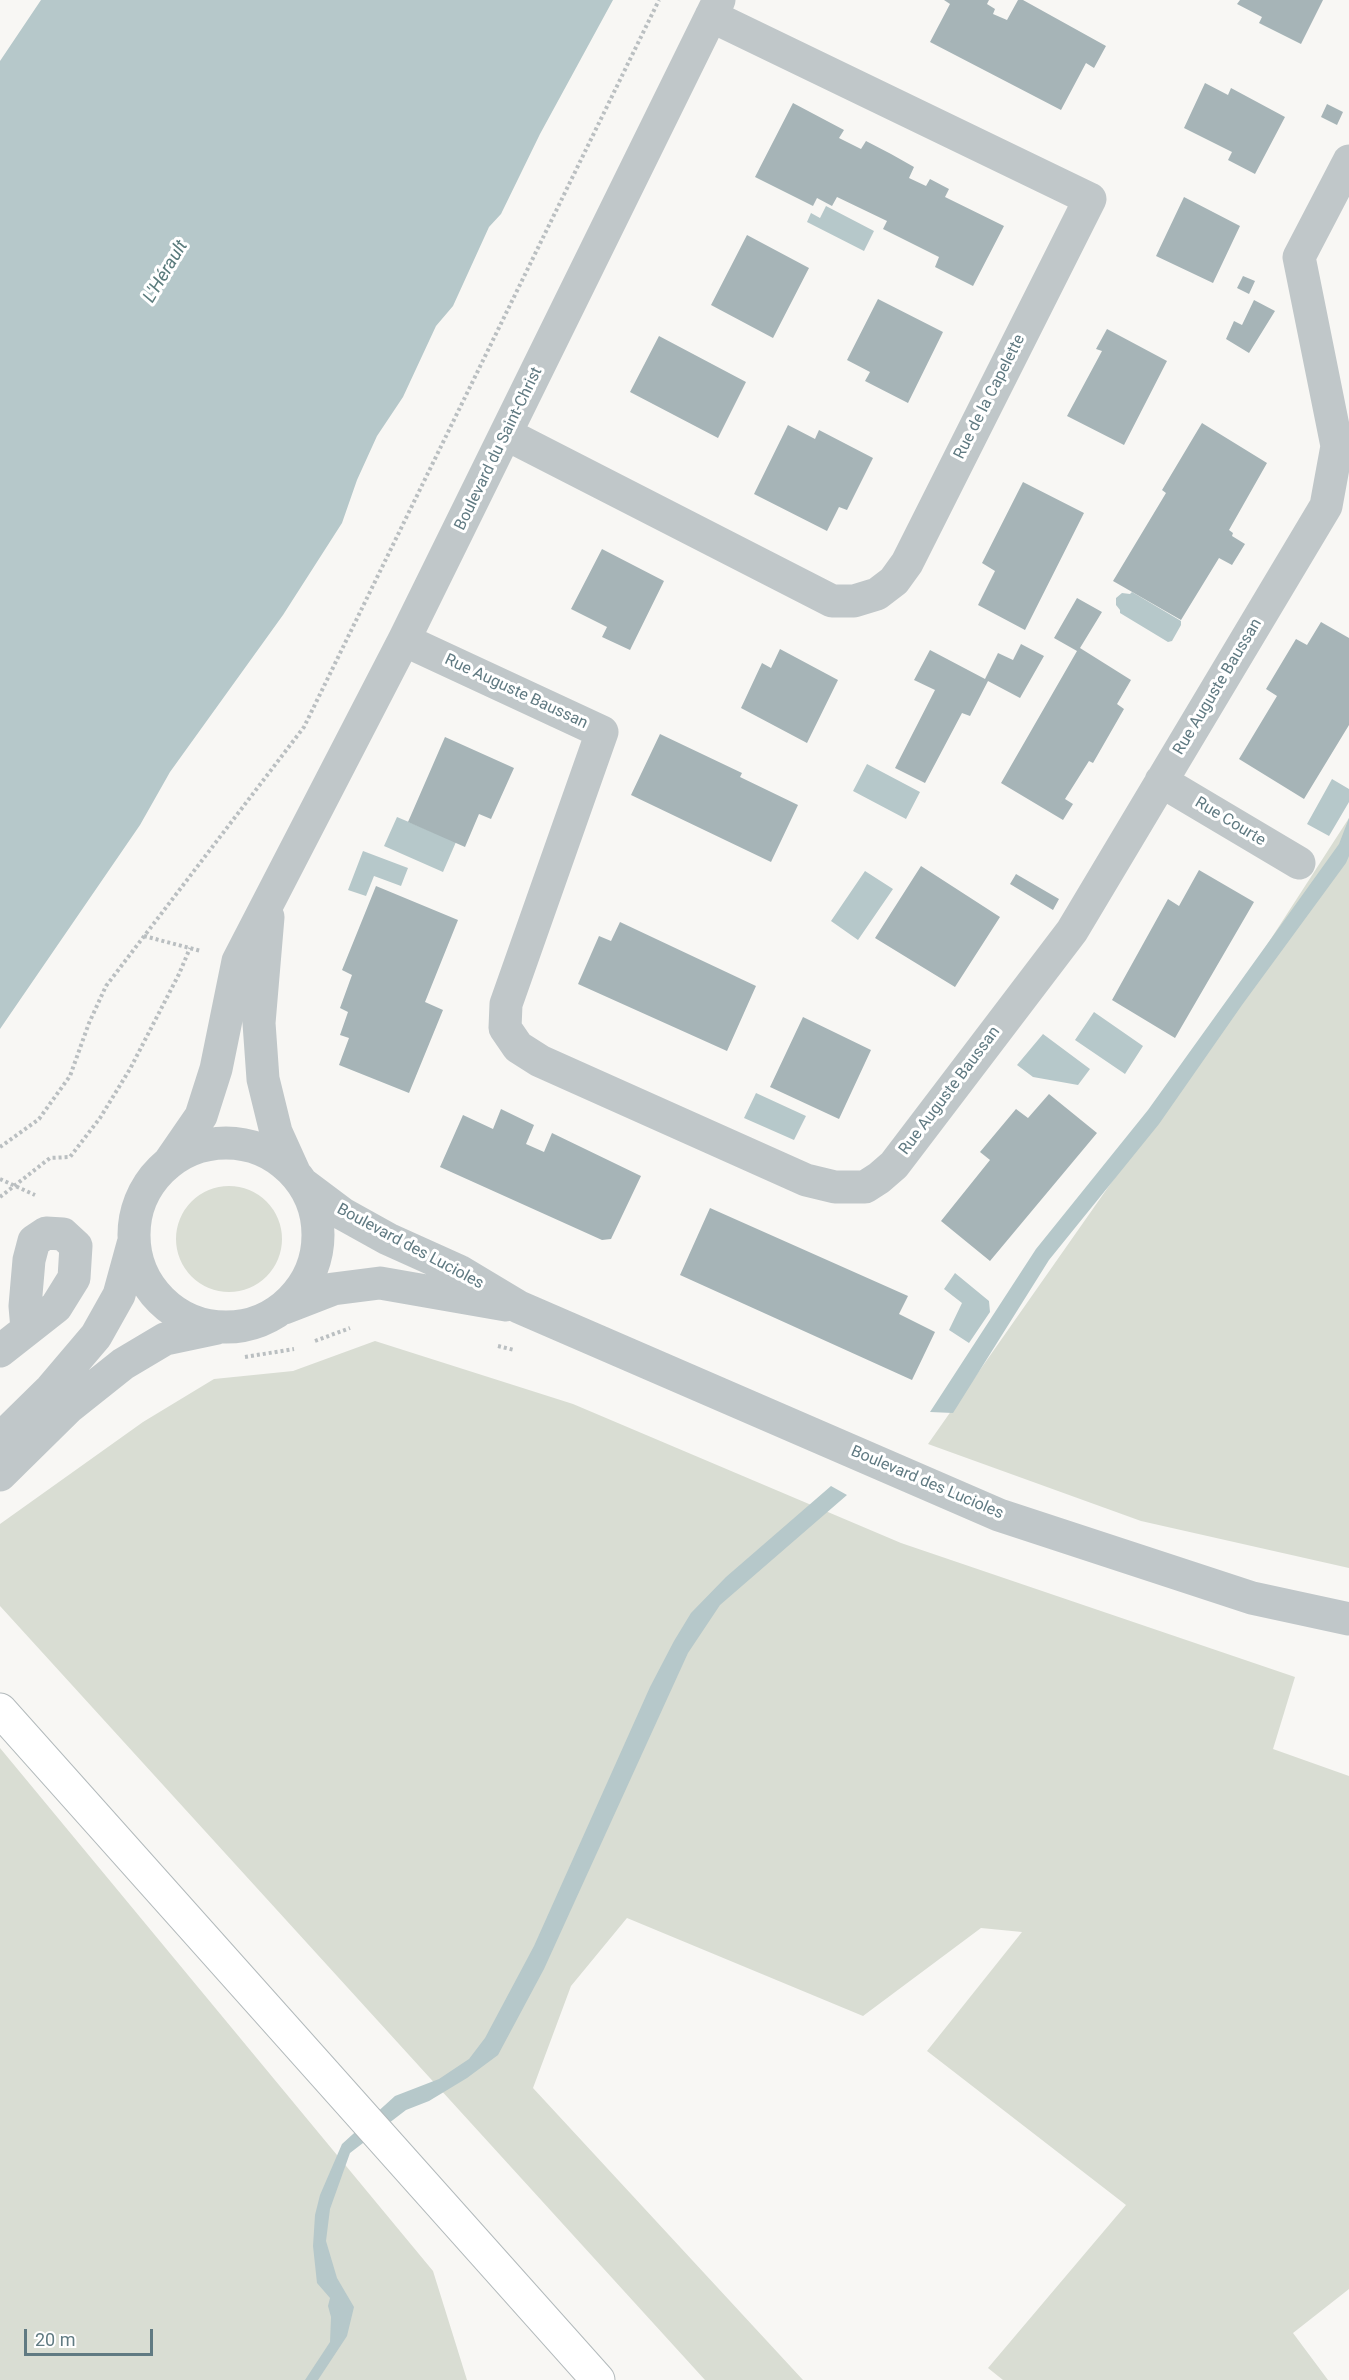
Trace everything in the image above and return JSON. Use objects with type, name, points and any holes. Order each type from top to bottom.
[{"type":"highway","points":[[0,1710],[598,2380]]},
{"type":"street","name":"Rue de la Capelette","points":[[506,434],[832,601],[854,601],[877,594],[894,581],[907,562],[1090,199],[715,8]]},
{"type":"street","name":"Boulevard du Saint-Christ","points":[[170,1161],[201,1116],[216,1069],[237,961],[404,640],[715,8]]},
{"type":"street","name":"Rue Auguste Baussan","points":[[404,640],[602,732],[506,1004],[505,1028],[518,1047],[583,1080],[806,1180],[828,1186],[865,1187],[894,1165],[1072,931],[1326,506],[1337,446],[1299,257],[1349,160]]},
{"type":"street","name":"Rue Courte","points":[[1161,781],[1299,863]]},
{"type":"street","name":"Boulevard du Saint-Christ","points":[[271,893],[259,1023],[263,1079],[276,1132],[300,1180]]},
{"type":"street","points":[[0,1439],[51,1389],[96,1336],[119,1295],[134,1242],[137,1212],[149,1184],[170,1161],[195,1148],[222,1143],[249,1146],[275,1157],[300,1180],[315,1209],[319,1237],[314,1264],[302,1289],[283,1308],[252,1323],[165,1339],[123,1364],[69,1407],[0,1475]]},
{"type":"street","name":"Boulevard des Lucioles","points":[[300,1180],[352,1219],[388,1239],[459,1271],[519,1307],[999,1515],[1252,1598],[1349,1619]]},
{"type":"street","points":[[134,1242],[142,1274],[161,1300],[188,1319],[219,1328]]},
{"type":"street","name":"Boulevard des Lucioles","points":[[283,1308],[333,1289],[380,1283],[450,1297],[519,1307]]},
{"type":"street","points":[[0,1351],[27,1329]]},
{"type":"path","points":[[0,1147],[39,1119],[70,1076],[89,1023],[106,986],[304,727],[658,0]]},
{"type":"path","points":[[144,936],[237,961]]},
{"type":"path","points":[[0,1197],[50,1158],[70,1157],[100,1118],[135,1059],[190,948]]},
{"type":"path","points":[[0,1179],[44,1199]]},
{"type":"path","points":[[307,1344],[352,1328]]},
{"type":"path","points":[[494,1345],[516,1351]]},
{"type":"path","points":[[234,1359],[296,1348]]},
{"type":"shaded area","points":[[1349,818],[1349,1568],[1141,1521],[928,1444],[1137,1146]]},
{"type":"shaded area","points":[[229,1186],[249,1190],[266,1202],[278,1219],[282,1239],[278,1259],[266,1276],[249,1288],[229,1292],[209,1288],[192,1276],[180,1259],[176,1239],[180,1219],[192,1202],[209,1190]]},
{"type":"shaded area","points":[[375,1341],[573,1404],[901,1543],[1295,1677],[1273,1749],[1349,1776],[1349,2289],[1293,2333],[1328,2380],[1003,2380],[988,2368],[1126,2205],[927,2051],[1022,1932],[981,1928],[863,2016],[627,1918],[571,1986],[533,2088],[803,2380],[705,2380],[0,1606],[0,1524],[143,1422],[214,1379],[293,1371]]},
{"type":"shaded area","points":[[0,1748],[433,2271],[467,2380],[0,2380]]},
{"type":"water","name":"L'Hérault","points":[[41,0],[613,0],[540,134],[501,214],[489,227],[453,306],[436,326],[403,397],[377,436],[357,480],[342,523],[283,615],[170,772],[140,825],[0,1029],[0,61]]},
{"type":"water","points":[[826,206],[874,231],[864,251],[807,222],[811,213],[820,218]]},
{"type":"water","points":[[1132,592],[1181,621],[1172,641],[1168,642],[1120,613],[1116,605],[1116,598],[1122,593]]},
{"type":"water","points":[[867,764],[920,792],[906,819],[853,791]]},
{"type":"water","points":[[1332,779],[1349,789],[1349,802],[1329,836],[1307,824]]},
{"type":"water","points":[[397,817],[456,842],[443,872],[384,846]]},
{"type":"water","points":[[1349,818],[1349,856],[1346,863],[1242,1005],[1159,1124],[1049,1260],[953,1413],[930,1412],[1036,1249],[1148,1110],[1339,844]]},
{"type":"water","points":[[363,851],[408,868],[401,886],[374,876],[366,896],[348,890]]},
{"type":"water","points":[[865,871],[893,889],[858,940],[831,921]]},
{"type":"water","points":[[1094,1012],[1143,1046],[1125,1074],[1075,1040]]},
{"type":"water","points":[[1043,1034],[1090,1069],[1078,1085],[1033,1077],[1017,1065]]},
{"type":"water","points":[[756,1093],[806,1116],[794,1140],[744,1118]]},
{"type":"water","points":[[955,1273],[989,1301],[990,1312],[969,1343],[949,1330],[962,1303],[944,1289]]},
{"type":"water","points":[[831,1486],[847,1495],[720,1605],[688,1653],[544,1969],[498,2055],[467,2078],[429,2101],[406,2110],[350,2153],[330,2209],[326,2241],[337,2278],[354,2307],[347,2336],[318,2380],[305,2380],[330,2342],[331,2317],[328,2306],[330,2298],[317,2283],[313,2246],[315,2215],[320,2195],[342,2144],[395,2096],[439,2079],[469,2059],[485,2038],[534,1946],[650,1687],[691,1613],[726,1577]]},
{"type":"building","points":[[944,0],[989,0],[987,4],[995,9],[993,14],[1007,20],[1018,0],[1023,0],[1106,46],[1094,68],[1086,63],[1061,110],[930,42],[950,4]]},
{"type":"building","points":[[1240,0],[1323,0],[1301,44],[1259,23],[1262,17],[1237,4]]},
{"type":"building","points":[[1205,83],[1228,95],[1231,88],[1285,117],[1255,174],[1228,160],[1232,152],[1184,128]]},
{"type":"building","points":[[793,103],[844,130],[839,138],[861,149],[866,141],[891,154],[914,167],[909,178],[926,186],[930,179],[949,189],[945,197],[1004,226],[973,286],[935,267],[939,257],[883,229],[887,221],[837,197],[832,206],[817,198],[813,206],[755,177]]},
{"type":"building","points":[[1327,104],[1343,112],[1337,125],[1321,117]]},
{"type":"building","points":[[1184,197],[1240,226],[1213,283],[1156,256]]},
{"type":"building","points":[[747,235],[809,268],[773,338],[711,305]]},
{"type":"building","points":[[1243,276],[1255,281],[1249,294],[1237,288]]},
{"type":"building","points":[[878,299],[943,332],[908,403],[865,381],[870,372],[847,360]]},
{"type":"building","points":[[1254,300],[1275,311],[1249,353],[1226,339],[1234,321],[1242,325]]},
{"type":"building","points":[[1107,329],[1167,361],[1124,445],[1067,416],[1102,351],[1096,349]]},
{"type":"building","points":[[659,336],[746,382],[718,438],[630,392]]},
{"type":"building","points":[[1202,423],[1267,463],[1229,530],[1233,533],[1232,536],[1245,544],[1232,565],[1219,558],[1181,620],[1113,581],[1166,493],[1162,490]]},
{"type":"building","points":[[788,425],[815,439],[819,430],[873,458],[847,510],[839,507],[827,531],[754,494]]},
{"type":"building","points":[[1023,482],[1084,513],[1025,630],[978,605],[995,571],[982,563]]},
{"type":"building","points":[[602,549],[664,581],[630,650],[602,637],[607,627],[571,609]]},
{"type":"building","points":[[1077,598],[1102,612],[1080,648],[1131,680],[1117,704],[1124,709],[1093,763],[1089,761],[1065,799],[1073,804],[1063,820],[1001,783],[1077,651],[1054,638]]},
{"type":"building","points":[[1321,622],[1349,638],[1349,725],[1304,799],[1239,759],[1277,696],[1266,689],[1296,639],[1307,645]]},
{"type":"building","points":[[1021,644],[1044,656],[1020,698],[988,681],[970,716],[962,713],[925,783],[895,768],[935,690],[914,680],[930,650],[985,679],[998,653],[1013,660]]},
{"type":"building","points":[[780,649],[838,680],[807,743],[741,708],[762,663],[771,668]]},
{"type":"building","points":[[660,734],[742,773],[740,777],[798,805],[771,862],[631,795]]},
{"type":"building","points":[[445,737],[514,768],[491,819],[479,814],[465,847],[408,822]]},
{"type":"building","points":[[921,866],[1000,917],[955,987],[875,938]]},
{"type":"building","points":[[1199,870],[1254,902],[1175,1038],[1112,1000],[1168,899],[1179,906]]},
{"type":"building","points":[[1016,874],[1059,899],[1053,910],[1010,884]]},
{"type":"building","points":[[376,886],[458,920],[425,1002],[443,1010],[409,1093],[339,1065],[349,1038],[340,1035],[348,1012],[340,1008],[352,975],[342,970]]},
{"type":"building","points":[[620,922],[756,986],[727,1051],[578,984],[599,936],[611,941]]},
{"type":"building","points":[[803,1017],[871,1050],[839,1119],[770,1087]]},
{"type":"building","points":[[1049,1094],[1097,1133],[990,1261],[941,1221],[990,1160],[980,1152],[1016,1109],[1028,1118]]},
{"type":"building","points":[[501,1109],[534,1125],[526,1144],[544,1152],[552,1133],[641,1176],[611,1239],[602,1240],[440,1167],[463,1115],[493,1129]]},
{"type":"building","points":[[710,1208],[908,1296],[899,1314],[935,1332],[912,1380],[680,1275]]}]
